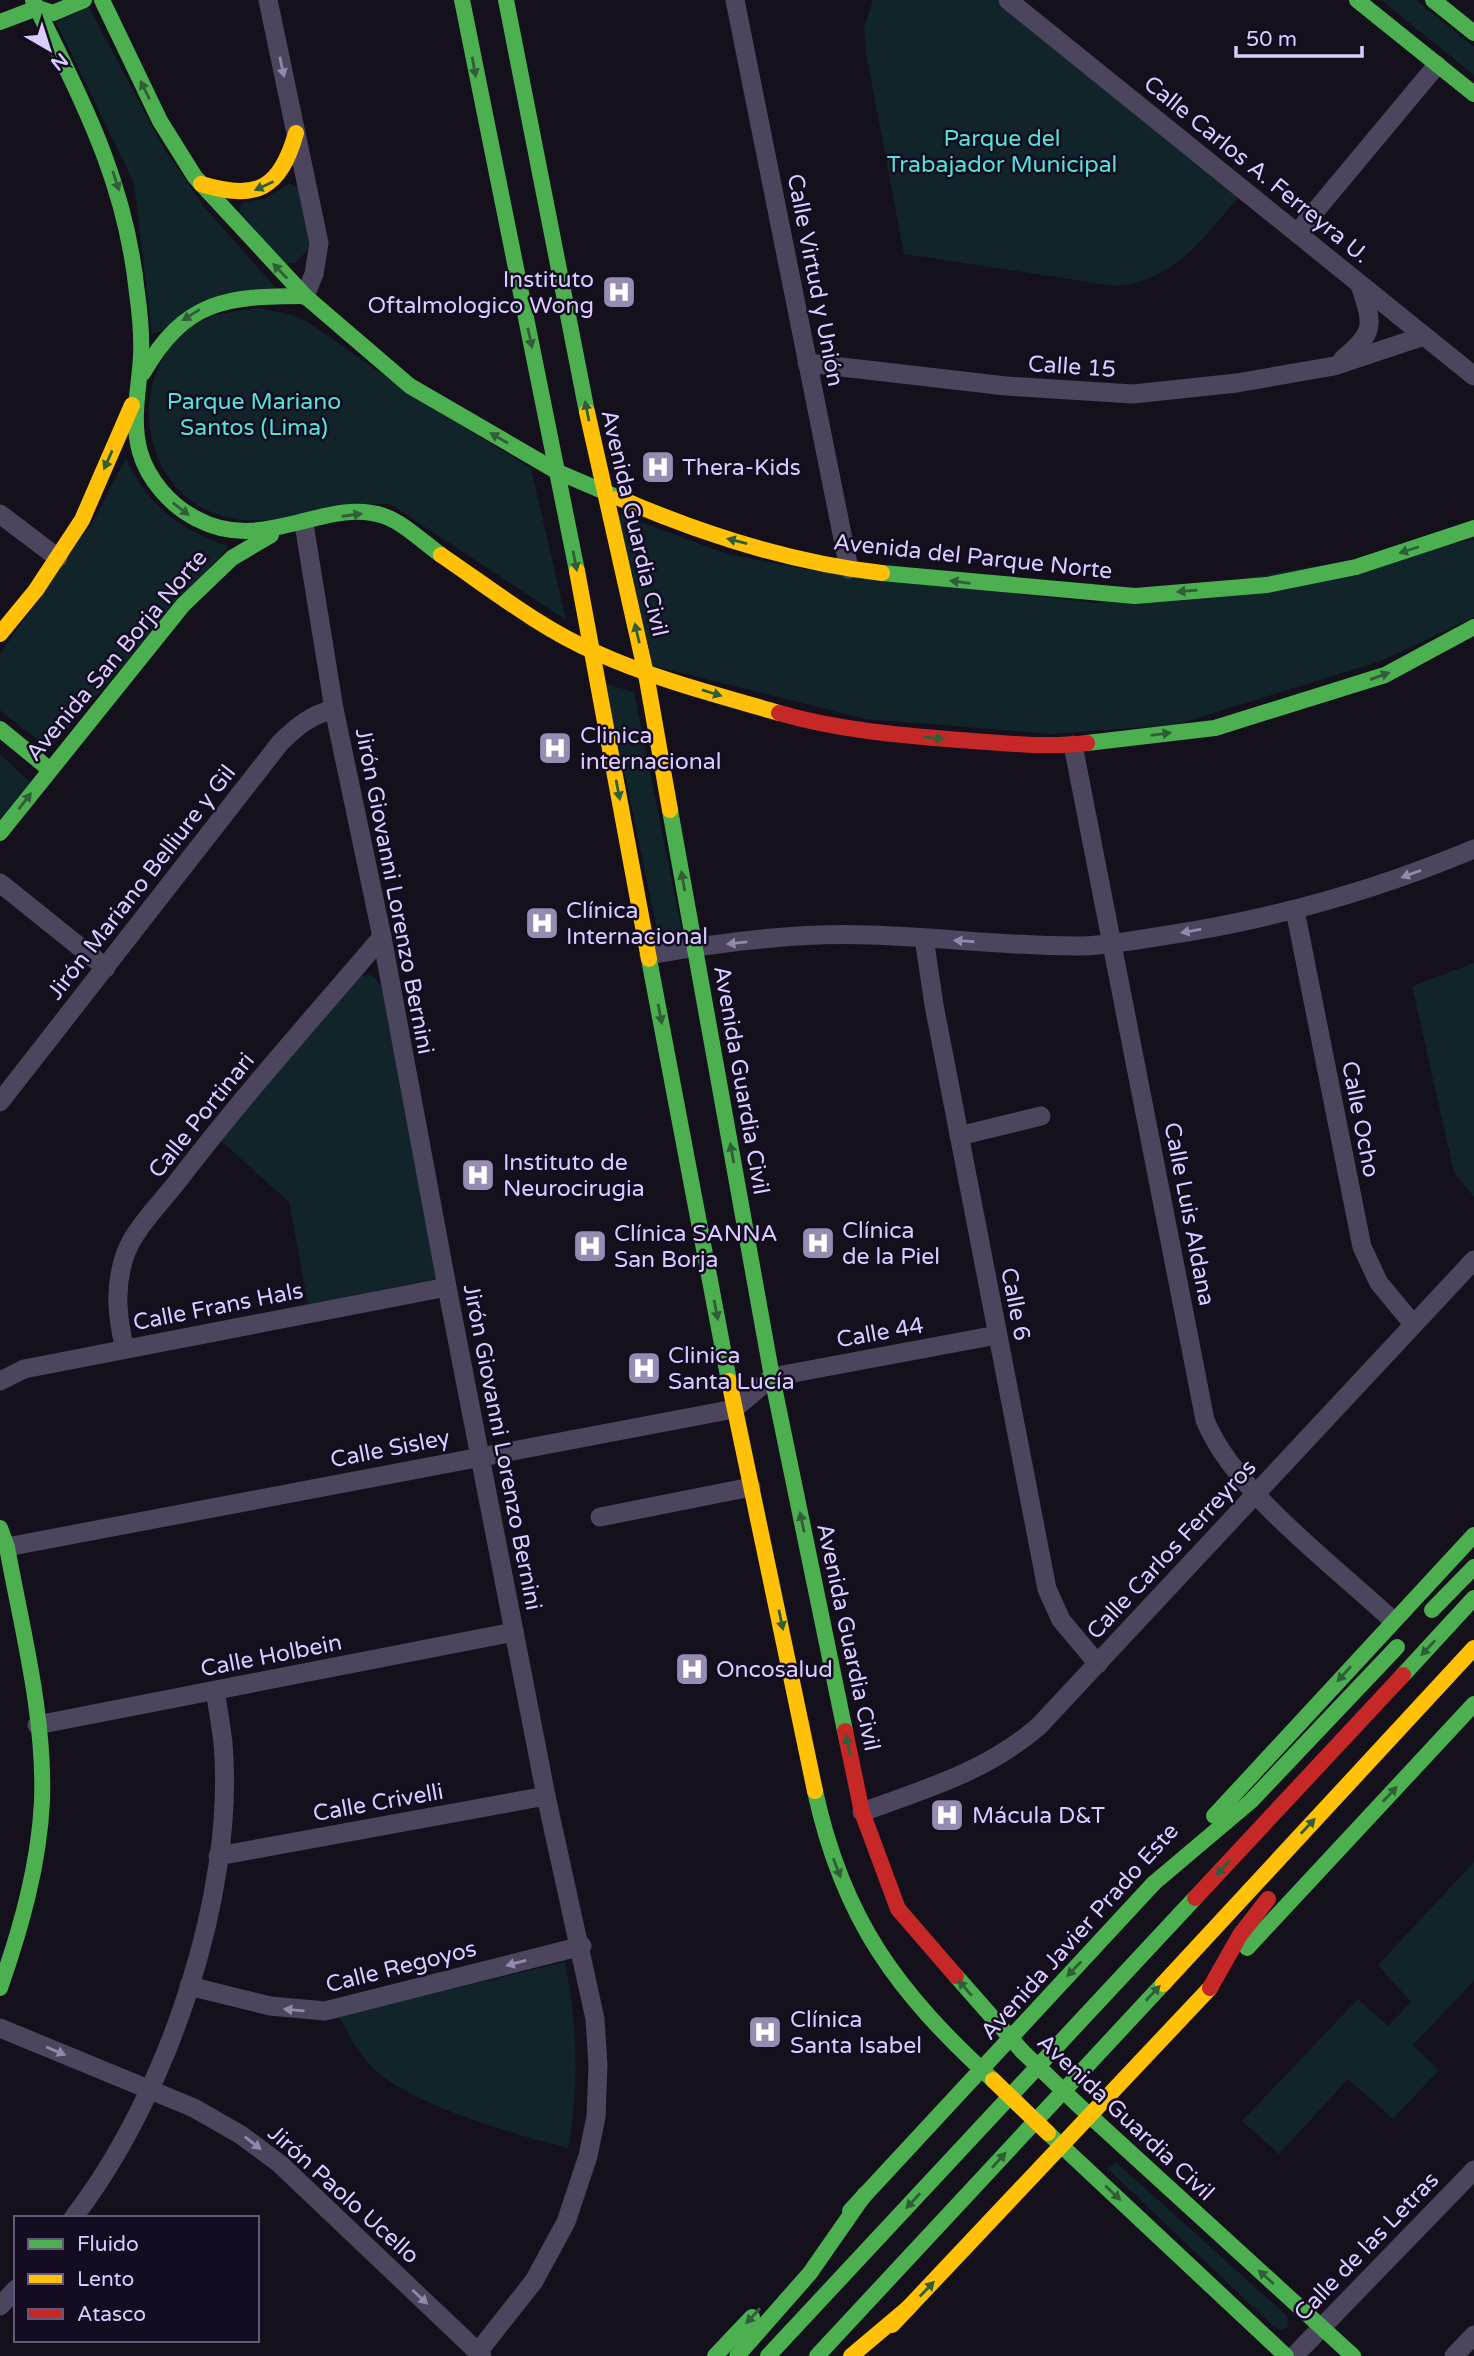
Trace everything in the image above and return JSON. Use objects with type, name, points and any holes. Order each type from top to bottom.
[{"type":"main road","points":[[36,3],[53,13],[84,0]]},
{"type":"main road","name":"Avenida del Parque Norte","points":[[102,0],[160,121],[201,184],[304,296],[410,386],[558,472],[690,529],[849,569],[991,585],[1135,596],[1267,584],[1356,567],[1474,528]]},
{"type":"main road","points":[[463,0],[475,72],[558,472],[734,1409],[751,1487],[804,1681],[834,1861],[861,1924],[896,1974],[987,2076],[1286,2356]]},
{"type":"main road","name":"Avenida Guardia Civil","points":[[506,0],[603,493],[646,674],[772,1377],[862,1812],[898,1909],[1016,2046],[1353,2356]]},
{"type":"main road","points":[[1357,0],[1474,94]]},
{"type":"main road","points":[[1433,0],[1474,33]]},
{"type":"main road","points":[[0,22],[36,3]]},
{"type":"main road","points":[[36,3],[113,172],[126,214],[141,341],[134,421],[142,458],[157,484],[175,505],[208,525],[226,530],[266,533],[369,513],[385,516],[518,608],[592,651],[646,674],[817,724],[902,736],[1022,745],[1073,745],[1215,728],[1385,675],[1474,627]]},
{"type":"main road","points":[[201,184],[229,192],[248,193],[263,188],[278,179],[290,160],[296,133]]},
{"type":"main road","points":[[0,634],[58,558],[82,520],[155,348],[175,326],[198,310],[235,298],[304,296]]},
{"type":"main road","name":"Avenida San Borja Norte","points":[[0,833],[152,643],[224,561],[240,550],[294,527]]},
{"type":"main road","points":[[0,729],[49,769]]},
{"type":"main road","points":[[0,1528],[7,1547],[37,1725],[42,1799],[39,1833],[24,1908],[0,1989]]},
{"type":"main road","name":"Avenida Javier Prado Este","points":[[715,2356],[866,2194],[1016,2046],[1154,1883],[1392,1620],[1474,1535]]},
{"type":"main road","points":[[1154,1883],[1211,1839],[1249,1804],[1474,1567]]},
{"type":"main road","points":[[768,2356],[1474,1598]]},
{"type":"main road","points":[[817,2356],[1474,1648]]},
{"type":"main road","points":[[804,1681],[827,1681],[834,1676]]},
{"type":"main road","points":[[863,2356],[1063,2146],[1474,1704]]},
{"type":"main road","points":[[1210,1988],[1240,1935],[1277,1889]]},
{"type":"main road","points":[[737,2356],[810,2273],[866,2194]]},
{"type":"main road","points":[[851,2356],[908,2308]]},
{"type":"street","points":[[268,0],[319,243],[314,274],[304,296]]},
{"type":"street","name":"Calle Virtud y Unión","points":[[735,0],[849,569]]},
{"type":"street","name":"Calle Carlos A. Ferreyra U.","points":[[1009,0],[1474,376]]},
{"type":"street","points":[[1297,233],[1437,65]]},
{"type":"street","points":[[1334,366],[1365,340],[1370,315],[1360,285]]},
{"type":"street","name":"Calle 15","points":[[807,363],[1006,386],[1133,394],[1237,383],[1334,366],[1424,336]]},
{"type":"street","points":[[0,514],[58,558]]},
{"type":"street","name":"Jirón Giovanni Lorenzo Bernini","points":[[294,527],[382,937],[546,1796],[582,1946],[596,2018],[596,2117],[588,2156],[566,2222],[534,2281],[480,2354]]},
{"type":"street","name":"Jirón Mariano Belliure y Gil","points":[[0,1102],[280,743],[299,724],[319,713],[334,709]]},
{"type":"street","name":"Calle Luis Aldana","points":[[1073,745],[1202,1407],[1219,1449],[1255,1493],[1392,1620]]},
{"type":"street","points":[[649,956],[695,947],[831,935],[1023,944],[1111,943],[1184,933],[1295,909],[1376,886],[1474,849]]},
{"type":"street","points":[[0,883],[106,968]]},
{"type":"street","name":"Calle Ocho","points":[[1295,909],[1362,1247],[1379,1283],[1413,1324]]},
{"type":"street","name":"Calle Portinari","points":[[125,1349],[117,1318],[119,1287],[126,1254],[140,1230],[205,1146],[382,937]]},
{"type":"street","name":"Calle 6","points":[[924,938],[996,1335],[1047,1589],[1061,1620],[1098,1664]]},
{"type":"street","points":[[959,1136],[1041,1115]]},
{"type":"street","name":"Calle Carlos Ferreyros","points":[[862,1812],[958,1778],[1004,1753],[1055,1711],[1474,1260]]},
{"type":"street","name":"Calle Frans Hals","points":[[0,1381],[24,1369],[447,1287]]},
{"type":"street","name":"Calle 44","points":[[772,1377],[996,1335]]},
{"type":"street","name":"Calle Sisley","points":[[7,1547],[734,1409],[772,1377]]},
{"type":"street","points":[[600,1517],[751,1487]]},
{"type":"street","name":"Calle Holbein","points":[[37,1725],[514,1632]]},
{"type":"street","points":[[75,2216],[96,2188],[149,2090],[189,1986],[211,1900],[218,1856],[223,1744],[215,1690]]},
{"type":"street","name":"Calle Crivelli","points":[[218,1856],[546,1796]]},
{"type":"street","name":"Calle Regoyos","points":[[189,1986],[216,1995],[293,2011],[325,2011],[582,1946]]},
{"type":"street","name":"Jirón Paolo Ucello","points":[[0,2028],[194,2108],[241,2135],[280,2164],[480,2354]]},
{"type":"street","name":"Calle de las Letras","points":[[1294,2356],[1474,2170]]},
{"type":"street","points":[[0,2306],[14,2291]]},
{"type":"street","points":[[1454,2356],[1474,2335]]},
{"type":"green space","name":"Parque del Trabajador Municipal","points":[[873,0],[998,0],[1239,197],[1185,255],[1170,267],[1136,283],[1115,286],[904,254],[866,53],[864,28]]},
{"type":"green space","points":[[1381,0],[1416,0],[1474,47],[1474,75]]},
{"type":"green space","points":[[89,7],[163,147],[206,209],[276,288],[152,334],[134,183],[56,22]]},
{"type":"green space","points":[[290,183],[302,190],[311,247],[295,263],[285,263],[239,212],[242,203],[264,199]]},
{"type":"green space","name":"Parque Mariano Santos (Lima)","points":[[258,308],[292,315],[308,322],[413,396],[531,468],[566,620],[390,504],[369,504],[259,520],[216,514],[188,499],[168,476],[155,449],[149,420],[151,390],[161,362],[179,337],[206,319],[224,313]]},
{"type":"green space","points":[[126,458],[144,489],[167,514],[196,533],[229,546],[49,749],[0,710],[0,654],[93,521]]},
{"type":"green space","points":[[616,513],[727,554],[809,570],[1097,603],[1474,540],[1474,617],[1381,661],[1175,725],[1051,734],[866,719],[653,666]]},
{"type":"green space","points":[[606,684],[634,692],[685,946],[661,949]]},
{"type":"green space","points":[[0,754],[30,782],[0,819]]},
{"type":"green space","points":[[1474,963],[1474,1197],[1454,1172],[1412,986]]},
{"type":"green space","points":[[371,975],[383,986],[436,1279],[308,1304],[289,1202],[220,1140],[357,976]]},
{"type":"green space","points":[[1474,1862],[1474,1981],[1413,2045],[1439,2070],[1393,2119],[1348,2079],[1279,2154],[1242,2121],[1358,1999],[1388,2026],[1411,2002],[1378,1965]]},
{"type":"green space","points":[[565,1962],[576,2055],[568,2148],[463,2116],[409,2093],[387,2080],[371,2066],[349,2036],[339,2016]]},
{"type":"green space","points":[[1116,2162],[1287,2316],[1288,2327],[1281,2330],[1274,2327],[1108,2169]]},
{"type":"traffic: fast","points":[[33,0],[99,142],[123,213],[140,325],[137,440],[144,462],[155,482],[187,514],[222,528],[246,531],[270,529],[340,513],[362,512],[391,519],[441,555]]},
{"type":"traffic: fast","points":[[0,22],[37,8],[53,13],[84,0]]},
{"type":"traffic: fast","points":[[102,0],[160,121],[195,177],[305,296],[410,386],[558,472],[619,498]]},
{"type":"traffic: fast","points":[[462,0],[577,571]]},
{"type":"traffic: fast","points":[[506,0],[587,412]]},
{"type":"traffic: fast","points":[[1357,0],[1474,94]]},
{"type":"traffic: fast","points":[[1433,0],[1474,33]]},
{"type":"traffic: fast","points":[[143,373],[175,330],[210,307],[252,298],[305,296]]},
{"type":"traffic: fast","points":[[882,573],[1135,596],[1267,585],[1356,567],[1474,528]]},
{"type":"traffic: fast","points":[[0,833],[183,605],[232,558],[271,535]]},
{"type":"traffic: fast","points":[[1087,743],[1215,728],[1385,675],[1474,627]]},
{"type":"traffic: fast","points":[[0,729],[49,769]]},
{"type":"traffic: fast","points":[[670,810],[772,1377],[845,1731]]},
{"type":"traffic: fast","points":[[649,959],[729,1381]]},
{"type":"traffic: fast","points":[[0,1528],[7,1547],[25,1641],[36,1705],[42,1769],[40,1825],[28,1896],[0,1988]]},
{"type":"traffic: fast","points":[[1214,1816],[1474,1535]]},
{"type":"traffic: fast","points":[[1432,1610],[1474,1567]]},
{"type":"traffic: fast","points":[[1403,1675],[1474,1598]]},
{"type":"traffic: fast","points":[[1154,1883],[1251,1801],[1397,1647]]},
{"type":"traffic: fast","points":[[1247,1948],[1474,1704]]},
{"type":"traffic: fast","points":[[815,1791],[841,1878],[878,1951],[929,2016],[993,2080]]},
{"type":"traffic: fast","points":[[850,2211],[1154,1883]]},
{"type":"traffic: fast","points":[[768,2356],[1195,1898]]},
{"type":"traffic: fast","points":[[956,1976],[1022,2051]]},
{"type":"traffic: fast","points":[[817,2356],[1163,1984]]},
{"type":"traffic: fast","points":[[1022,2051],[1076,2103]]},
{"type":"traffic: fast","points":[[1076,2103],[1353,2356]]},
{"type":"traffic: fast","points":[[1048,2133],[1286,2356]]},
{"type":"traffic: fast","points":[[737,2356],[810,2273],[865,2194]]},
{"type":"traffic: fast","points":[[715,2356],[752,2317]]},
{"type":"traffic: slow","points":[[201,184],[237,191],[264,186],[282,167],[296,133]]},
{"type":"traffic: slow","points":[[0,634],[36,590],[82,520],[132,405]]},
{"type":"traffic: slow","points":[[587,412],[646,674],[670,810]]},
{"type":"traffic: slow","points":[[619,498],[682,524],[748,545],[815,562],[882,573]]},
{"type":"traffic: slow","points":[[441,555],[535,620],[595,652],[663,678],[779,713]]},
{"type":"traffic: slow","points":[[577,571],[649,959]]},
{"type":"traffic: slow","points":[[729,1381],[815,1791]]},
{"type":"traffic: slow","points":[[1163,1984],[1474,1648]]},
{"type":"traffic: slow","points":[[892,2325],[1210,1988]]},
{"type":"traffic: slow","points":[[993,2080],[1048,2133]]},
{"type":"traffic: slow","points":[[851,2356],[908,2308]]},
{"type":"traffic: jam","points":[[779,713],[846,728],[913,736],[1023,744],[1087,743]]},
{"type":"traffic: jam","points":[[1195,1898],[1403,1675]]},
{"type":"traffic: jam","points":[[845,1731],[862,1812],[898,1909],[956,1976]]},
{"type":"traffic: jam","points":[[1210,1988],[1240,1935],[1268,1899]]},
{"type":"place","name":"Instituto Oftalmologico Wong","points":[[619,292]]},
{"type":"place","name":"Thera-Kids","points":[[658,467]]},
{"type":"place","name":"Clinica internacional","points":[[555,748]]},
{"type":"place","name":"Clínica Internacional","points":[[542,923]]},
{"type":"place","name":"Instituto de Neurocirugia","points":[[478,1175]]},
{"type":"place","name":"Clínica de la Piel","points":[[818,1243]]},
{"type":"place","name":"Clínica SANNA San Borja","points":[[590,1246]]},
{"type":"place","name":"Clinica Santa Lucía","points":[[644,1368]]},
{"type":"place","name":"Oncosalud","points":[[692,1669]]},
{"type":"place","name":"Mácula D&T","points":[[947,1815]]},
{"type":"place","name":"Clínica Santa Isabel","points":[[765,2032]]}]
